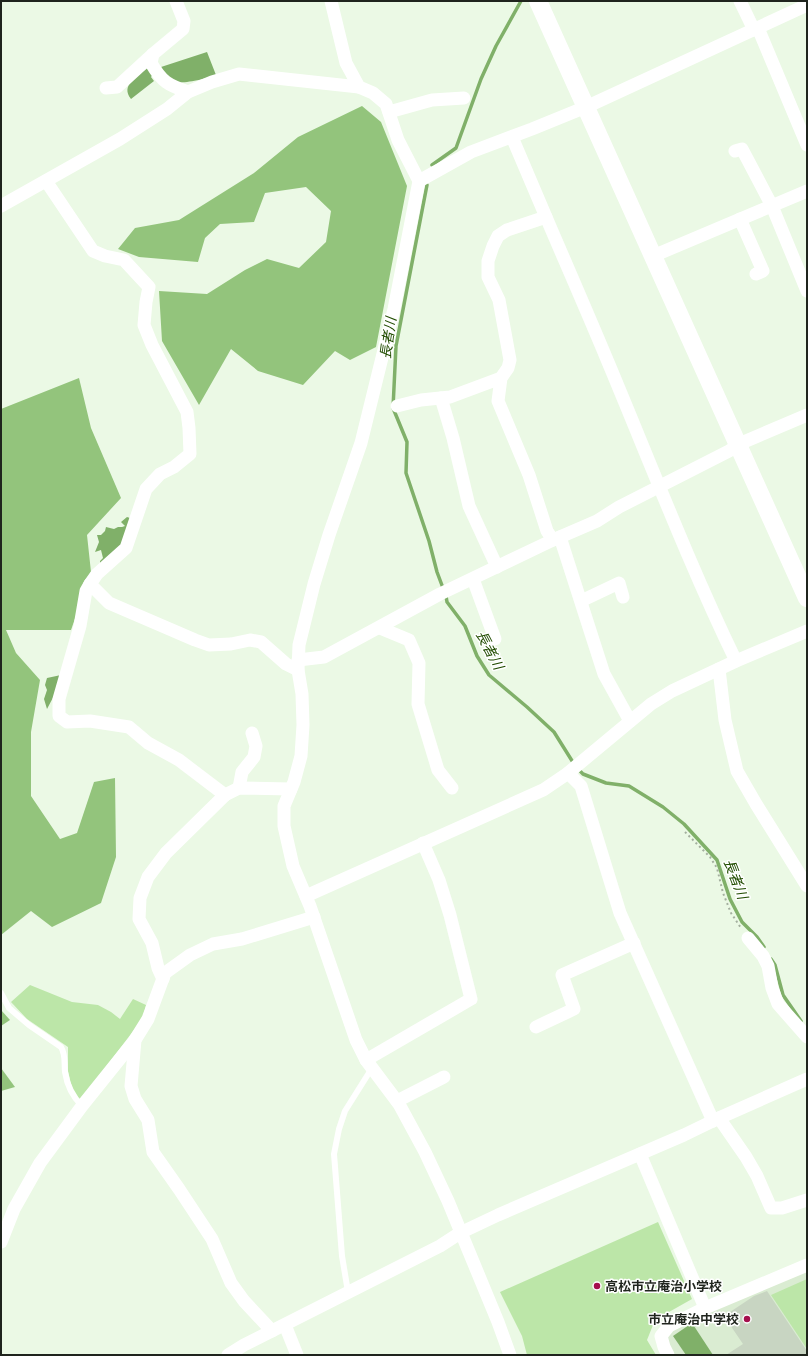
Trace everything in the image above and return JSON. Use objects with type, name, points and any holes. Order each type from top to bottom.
[{"type":"street","points":[[106,88],[118,87],[153,54],[183,29],[184,21],[176,1]]},
{"type":"street","points":[[331,1],[346,62],[359,87]]},
{"type":"street","points":[[538,1],[739,444],[807,598]]},
{"type":"street","points":[[740,1],[756,29],[807,145]]},
{"type":"street","points":[[419,181],[471,152],[586,107],[807,5]]},
{"type":"street","points":[[153,54],[151,63],[157,75],[170,86],[188,92]]},
{"type":"street","points":[[1,206],[127,135],[167,110],[188,92],[239,74],[359,87],[373,93],[386,104],[398,140],[419,181],[384,354],[361,443],[329,535],[314,584],[299,645],[298,665],[302,694],[303,725],[302,748],[291,789],[284,806],[284,826],[293,866],[314,916],[356,1040],[369,1064],[397,1101],[425,1152],[448,1202],[498,1322],[510,1355]]},
{"type":"street","points":[[389,112],[432,100],[464,98]]},
{"type":"street","points":[[512,137],[608,361],[659,487],[718,624],[736,661]]},
{"type":"street","points":[[735,151],[742,149],[772,206],[807,291]]},
{"type":"street","points":[[46,181],[93,251],[105,256],[124,260],[150,287],[146,302],[144,325],[152,345],[187,412],[190,454],[174,467],[160,474],[146,489],[126,548],[97,574],[86,591],[80,626],[59,699],[59,716],[67,722],[90,721],[129,727],[148,743],[179,760],[225,795]]},
{"type":"street","points":[[653,256],[807,191]]},
{"type":"street","points":[[546,218],[507,230],[498,236],[492,246],[488,261],[488,277],[499,300],[510,360],[508,368],[501,378],[498,401],[529,475],[547,531],[556,538],[581,601],[604,674],[630,720]]},
{"type":"street","points":[[740,219],[762,271],[756,274]]},
{"type":"street","points":[[397,406],[421,400],[450,397],[501,378]]},
{"type":"street","points":[[441,398],[469,506],[497,567]]},
{"type":"street","points":[[90,584],[109,603],[195,640],[209,645],[231,644],[250,640],[261,642],[286,664],[298,665],[324,657],[444,592],[556,538],[597,521],[619,507],[730,451],[739,444],[807,415]]},
{"type":"street","points":[[473,579],[495,639]]},
{"type":"street","points":[[581,601],[619,583],[623,597]]},
{"type":"street","points":[[380,628],[409,640],[419,663],[418,704],[420,711],[438,770],[452,788]]},
{"type":"street","points":[[306,896],[543,790],[573,768],[630,720],[651,704],[672,691],[736,661],[807,631]]},
{"type":"street","points":[[719,669],[725,720],[738,771],[756,804],[807,886]]},
{"type":"street","points":[[239,788],[242,772],[254,756],[256,746],[252,733]]},
{"type":"street","points":[[573,768],[582,786],[620,913],[716,1119],[753,1169],[771,1208],[782,1208],[807,1200]]},
{"type":"street","points":[[163,979],[158,968],[152,943],[139,919],[140,898],[148,877],[166,853],[225,795],[239,788],[291,789]]},
{"type":"street","points":[[369,1064],[471,999],[450,915],[423,843]]},
{"type":"street","points":[[1,1242],[14,1209],[40,1163],[82,1106],[135,1040],[148,1019],[165,973],[190,955],[213,944],[242,939],[314,916]]},
{"type":"street","points":[[748,938],[763,956],[768,966],[772,988],[778,1004],[807,1037]]},
{"type":"street","points":[[536,1026],[574,1009],[562,975],[634,943]]},
{"type":"street","points":[[135,1040],[131,1086],[134,1099],[148,1120],[153,1152],[212,1239],[231,1283],[244,1301],[272,1331]]},
{"type":"street","points":[[397,1101],[444,1077]]},
{"type":"street","points":[[228,1355],[272,1331],[440,1246],[460,1233],[498,1215],[684,1135],[716,1119],[807,1079]]},
{"type":"street","points":[[640,1154],[705,1308]]},
{"type":"street","points":[[668,1355],[661,1336],[669,1326],[705,1308],[807,1265]]},
{"type":"street","points":[[285,1325],[297,1355]]},
{"type":"lane","points":[[1,993],[9,1008],[28,1025],[61,1047],[64,1052],[65,1072],[70,1088],[74,1098],[82,1106]]},
{"type":"lane","points":[[348,1292],[342,1256],[334,1154],[344,1111],[369,1064]]},
{"type":"path","points":[[685,832],[710,857],[717,868],[723,893],[731,914],[748,938]]},
{"type":"shaded area","points":[[207,52],[216,75],[191,81],[177,82],[167,76],[161,67]]},
{"type":"shaded area","points":[[147,68],[153,74],[151,77],[154,81],[131,99],[127,90],[129,85]]},
{"type":"shaded area","points":[[362,106],[381,122],[407,186],[376,347],[350,360],[335,351],[303,385],[258,371],[231,349],[199,405],[162,341],[159,291],[207,294],[245,270],[267,259],[299,268],[326,242],[331,211],[306,187],[265,193],[254,222],[220,224],[205,238],[198,262],[139,257],[118,249],[135,228],[179,220],[254,173],[298,137]]},
{"type":"shaded area","points":[[79,378],[91,428],[121,498],[87,535],[91,572],[71,630],[6,630],[16,653],[40,680],[31,732],[31,796],[60,839],[77,833],[94,782],[115,778],[116,857],[101,903],[52,927],[31,911],[1,935],[1,409]]},
{"type":"shaded area","points":[[127,517],[130,518],[122,546],[100,565],[100,561],[103,558],[101,550],[95,552],[99,542],[97,535],[101,535],[105,531],[106,527],[114,529],[125,526],[121,522]]},
{"type":"shaded area","points":[[61,675],[57,690],[47,709],[44,699],[47,690],[45,685],[47,678]]},
{"type":"shaded area","points":[[30,985],[72,1002],[98,1005],[120,1019],[133,999],[146,1005],[143,1018],[80,1101],[73,1092],[68,1071],[68,1047],[27,1019],[11,1002]]},
{"type":"shaded area","points":[[1,1010],[10,1020],[1,1026]]},
{"type":"shaded area","points":[[1,1068],[15,1087],[1,1091]]},
{"type":"shaded area","name":"高松市立庵治小学校","points":[[658,1222],[692,1299],[669,1312],[653,1325],[647,1340],[656,1355],[527,1355],[522,1336],[500,1292]]},
{"type":"shaded area","name":"市立庵治中学校","points":[[807,1270],[807,1355],[674,1355],[666,1343],[671,1327]]},
{"type":"shaded area","points":[[807,1279],[807,1349],[771,1295]]},
{"type":"shaded area","points":[[692,1323],[713,1355],[686,1355],[673,1336]]},
{"type":"building","points":[[767,1291],[807,1351],[807,1355],[726,1355],[743,1344],[724,1316],[754,1296]]},
{"type":"waterway","name":"長者川","points":[[432,165],[456,148],[481,79],[496,46],[521,1]]},
{"type":"waterway","name":"長者川","points":[[427,185],[396,346],[393,408],[407,442],[406,473],[429,541],[447,602],[465,626],[477,656],[489,675],[554,732],[574,764]]},
{"type":"waterway","name":"長者川","points":[[578,769],[583,774],[606,783],[629,786],[663,807],[684,824],[717,860],[730,899],[742,922],[757,937],[764,947]]},
{"type":"waterway","name":"長者川","points":[[771,959],[775,965],[783,995],[801,1021]]},
{"type":"place","name":"高松市立庵治小学校","points":[[597,1286]]},
{"type":"place","name":"市立庵治中学校","points":[[747,1319]]}]
